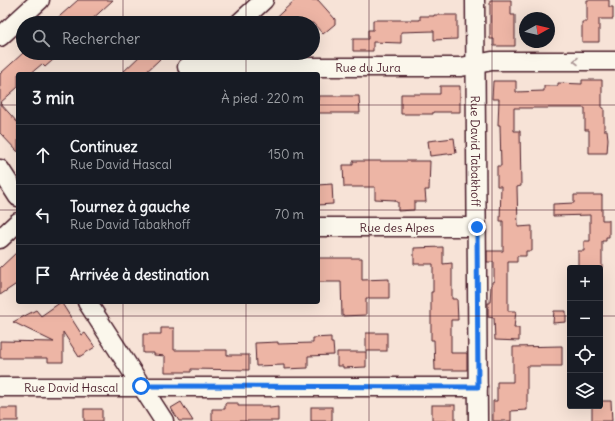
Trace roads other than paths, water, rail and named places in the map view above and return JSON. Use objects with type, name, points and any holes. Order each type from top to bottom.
[{"type":"street","points":[[22,16],[40,0]]},
{"type":"street","points":[[247,16],[264,0]]},
{"type":"street","name":"Rue David Tabakhoff","points":[[475,0],[478,421]]},
{"type":"street","points":[[0,36],[16,22]]},
{"type":"street","points":[[183,70],[195,60]]},
{"type":"street","name":"Rue du Jura","points":[[183,70],[461,67],[492,62],[615,61]]},
{"type":"street","points":[[0,169],[16,194]]},
{"type":"street","points":[[0,239],[16,224]]},
{"type":"street","name":"Rue des Alpes","points":[[320,228],[477,227]]},
{"type":"street","points":[[88,304],[164,421]]},
{"type":"street","name":"Rue David Hascal","points":[[0,388],[141,386],[478,387]]}]
